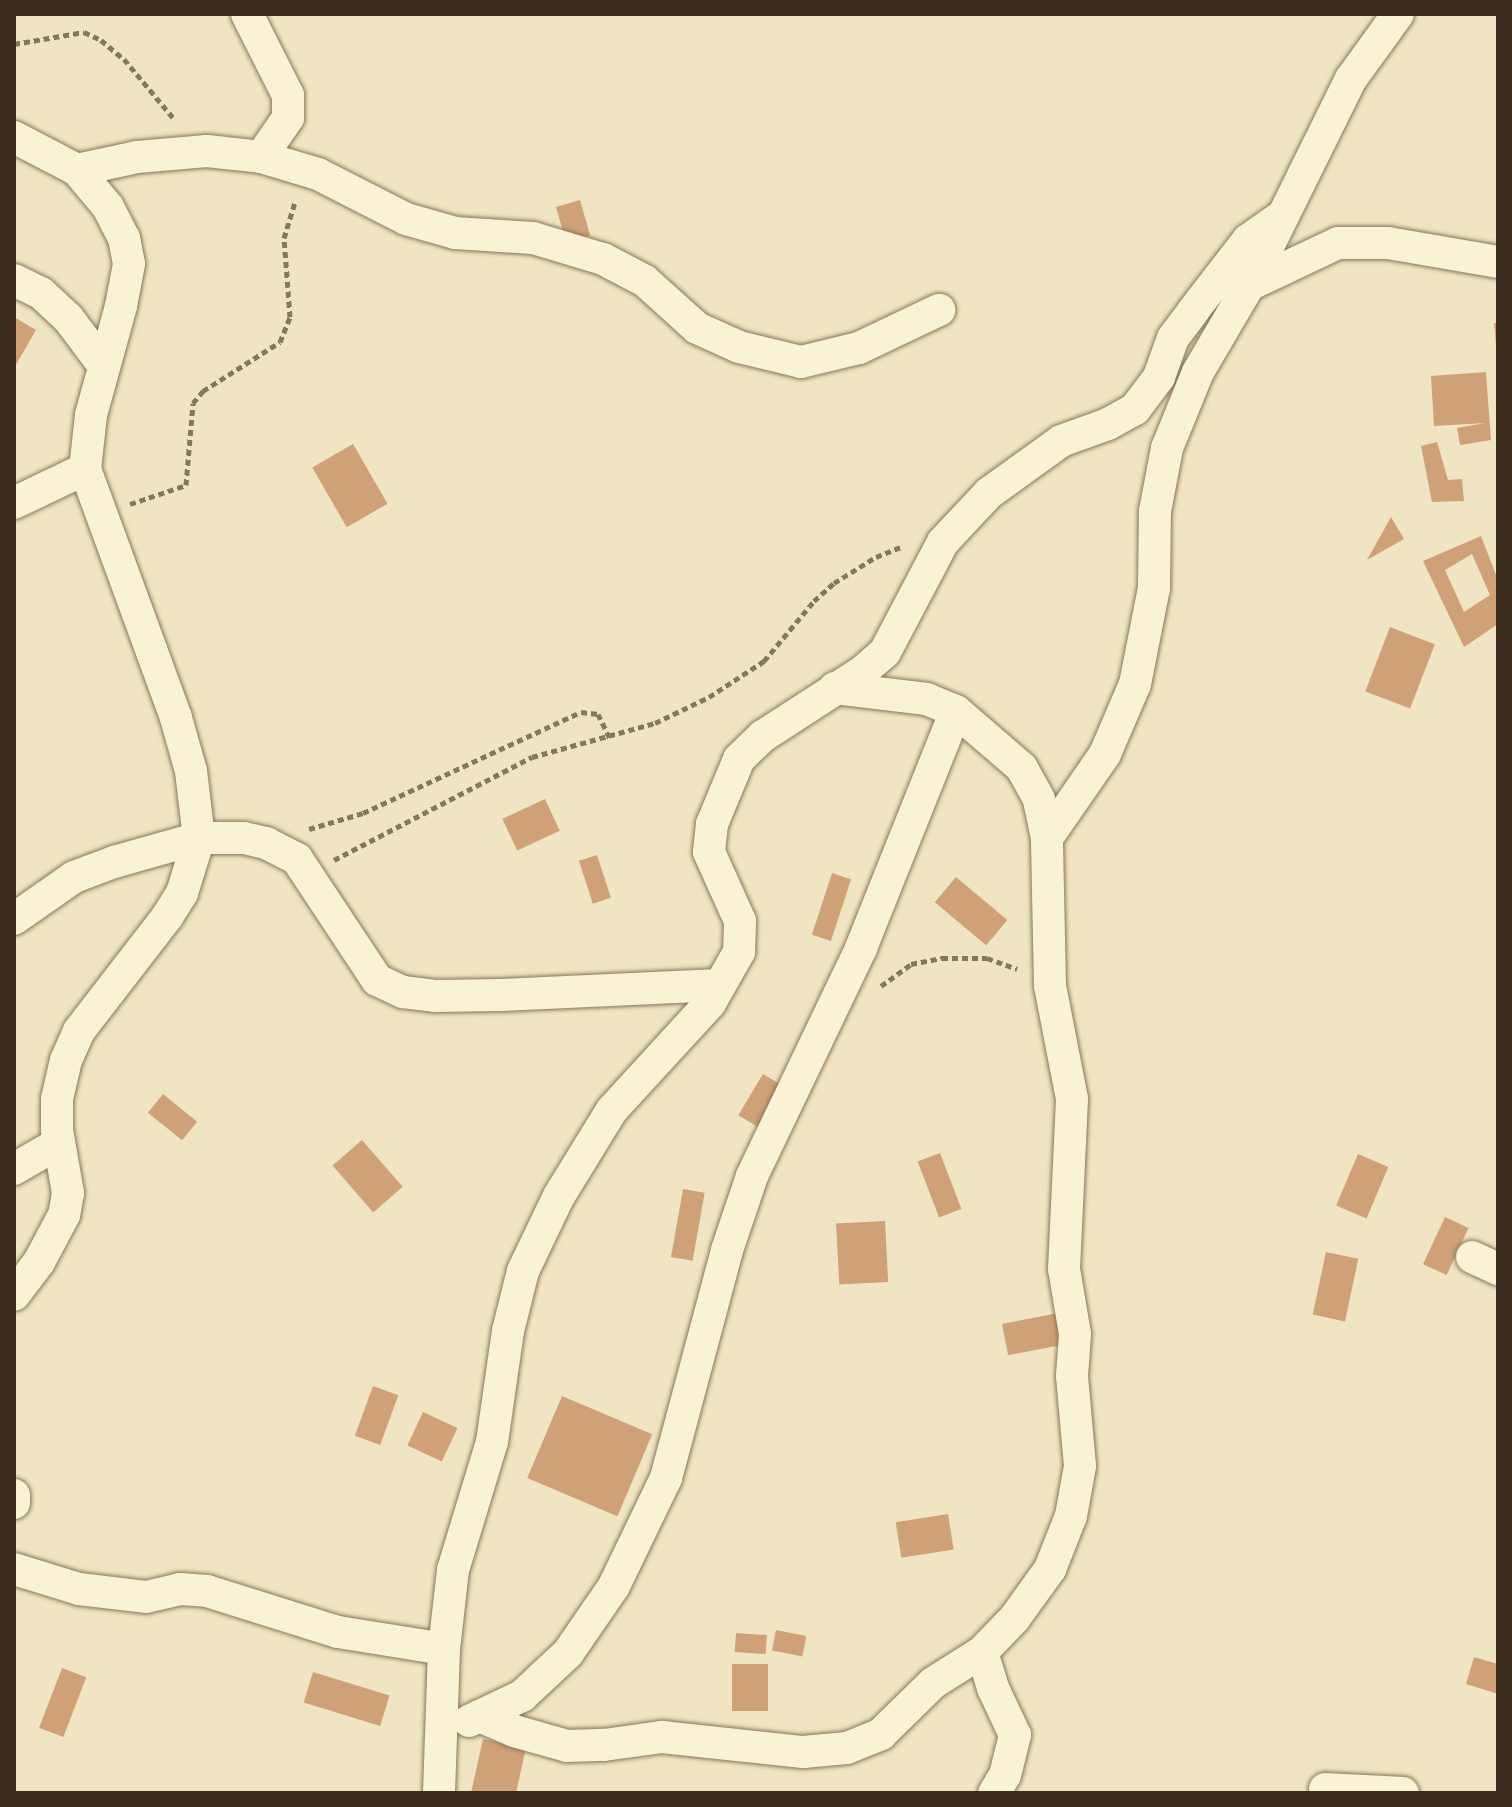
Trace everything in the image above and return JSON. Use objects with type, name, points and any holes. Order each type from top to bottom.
[{"type":"street","points":[[247,14],[288,95],[288,118],[261,157]]},
{"type":"street","points":[[1047,838],[1105,754],[1135,684],[1152,603],[1155,511],[1167,448],[1198,372],[1249,285],[1351,79],[1398,14]]},
{"type":"street","points":[[14,137],[77,170],[108,207],[124,238],[129,264],[91,415],[85,469],[176,718],[191,771],[199,838],[182,893],[79,1031],[66,1060],[57,1099],[59,1143],[68,1193],[64,1215],[48,1249],[14,1295]]},
{"type":"street","points":[[77,170],[137,157],[201,152],[261,157],[311,172],[406,219],[455,233],[533,238],[603,259],[645,281],[697,328],[739,347],[801,362],[859,348],[939,310]]},
{"type":"street","points":[[439,1793],[444,1649],[453,1570],[492,1442],[508,1331],[523,1271],[559,1196],[612,1110],[710,1003],[739,952],[740,921],[709,852],[712,824],[723,789],[739,759],[763,736],[862,672],[885,652],[943,542],[989,493],[1061,441],[1108,424],[1135,409],[1159,377],[1173,338],[1193,311],[1248,240],[1280,218]]},
{"type":"street","points":[[1249,285],[1338,243],[1388,243],[1498,262]]},
{"type":"street","points":[[14,280],[41,293],[68,318],[104,366]]},
{"type":"street","points":[[14,503],[85,469]]},
{"type":"street","points":[[479,1716],[514,1731],[567,1746],[604,1745],[662,1737],[803,1752],[847,1748],[881,1734],[933,1683],[982,1652],[1014,1619],[1050,1569],[1071,1516],[1080,1466],[1072,1376],[1075,1334],[1064,1269],[1072,1099],[1050,986],[1047,838],[1039,799],[1022,768],[956,711],[927,699],[835,688]]},
{"type":"street","points":[[443,1733],[522,1696],[568,1653],[614,1586],[660,1492],[727,1250],[752,1176],[861,948],[956,711]]},
{"type":"street","points":[[14,919],[74,877],[199,838],[266,843],[290,854],[308,873],[351,945],[377,980],[403,992],[435,996],[501,995],[720,985]]},
{"type":"street","points":[[14,1169],[59,1143]]},
{"type":"street","points":[[14,1495],[14,1503]]},
{"type":"street","points":[[14,1569],[92,1591],[146,1597],[180,1589],[207,1591],[338,1632],[444,1649]]},
{"type":"street","points":[[982,1652],[993,1688],[1015,1735],[1005,1775],[994,1793]]},
{"type":"street","points":[[1325,1789],[1403,1793]]},
{"type":"path","points":[[14,44],[84,32],[101,40],[124,59],[201,152]]},
{"type":"path","points":[[102,512],[186,485],[193,403],[203,391],[280,342],[290,317],[284,238],[290,211],[311,172]]},
{"type":"path","points":[[308,873],[532,757],[610,739],[655,723],[709,697],[764,661],[814,601],[834,583],[876,557],[955,528]]},
{"type":"path","points":[[266,843],[363,813],[581,712],[598,714],[610,739]]},
{"type":"path","points":[[871,994],[911,964],[942,958],[987,958],[1050,986]]},
{"type":"building","points":[[580,200],[590,236],[566,242],[556,207]]},
{"type":"building","points":[[14,317],[36,330],[14,368]]},
{"type":"building","points":[[1494,323],[1498,323],[1498,344],[1496,344]]},
{"type":"building","points":[[1486,372],[1491,440],[1460,445],[1457,428],[1485,423],[1434,426],[1431,376]]},
{"type":"building","points":[[1437,442],[1448,480],[1462,479],[1464,501],[1432,502],[1421,446]]},
{"type":"building","points":[[353,444],[388,504],[347,527],[312,468]]},
{"type":"building","points":[[1391,517],[1404,539],[1367,560]]},
{"type":"building","points":[[1481,536],[1498,580],[1498,624],[1464,647],[1423,561]],"holes":[[[1472,554],[1490,595],[1464,612],[1445,570]]]},
{"type":"building","points":[[1390,627],[1435,644],[1410,709],[1365,691]]},
{"type":"building","points":[[545,799],[560,831],[517,851],[502,819]]},
{"type":"building","points":[[597,855],[611,898],[593,904],[579,861]]},
{"type":"building","points":[[832,873],[851,879],[831,941],[812,935]]},
{"type":"building","points":[[956,877],[1007,920],[986,945],[935,902]]},
{"type":"building","points":[[763,1074],[783,1086],[758,1127],[738,1115]]},
{"type":"building","points":[[163,1094],[197,1122],[182,1140],[148,1113]]},
{"type":"building","points":[[362,1140],[403,1187],[373,1212],[333,1166]]},
{"type":"building","points":[[940,1153],[962,1209],[939,1218],[918,1162]]},
{"type":"building","points":[[1358,1154],[1388,1167],[1366,1218],[1336,1206]]},
{"type":"building","points":[[683,1189],[705,1193],[693,1261],[671,1257]]},
{"type":"building","points":[[1445,1217],[1469,1228],[1447,1275],[1423,1264]]},
{"type":"building","points":[[885,1221],[888,1282],[839,1284],[836,1224]]},
{"type":"building","points":[[1326,1252],[1358,1259],[1345,1321],[1313,1315]]},
{"type":"building","points":[[1058,1313],[1064,1344],[1008,1355],[1002,1324]]},
{"type":"building","points":[[373,1386],[398,1395],[380,1445],[355,1436]]},
{"type":"building","points":[[562,1396],[652,1434],[617,1516],[527,1478]]},
{"type":"building","points":[[423,1412],[457,1428],[442,1462],[407,1446]]},
{"type":"building","points":[[948,1514],[954,1550],[901,1558],[896,1522]]},
{"type":"building","points":[[776,1630],[806,1636],[802,1657],[772,1651]]},
{"type":"building","points":[[736,1633],[767,1635],[766,1654],[735,1652]]},
{"type":"building","points":[[1474,1657],[1498,1664],[1498,1694],[1466,1684]]},
{"type":"building","points":[[732,1664],[768,1664],[768,1711],[732,1711]]},
{"type":"building","points":[[62,1668],[86,1677],[63,1737],[39,1728]]},
{"type":"building","points":[[313,1672],[390,1695],[380,1726],[304,1703]]},
{"type":"building","points":[[483,1739],[526,1748],[516,1793],[471,1793]]}]
